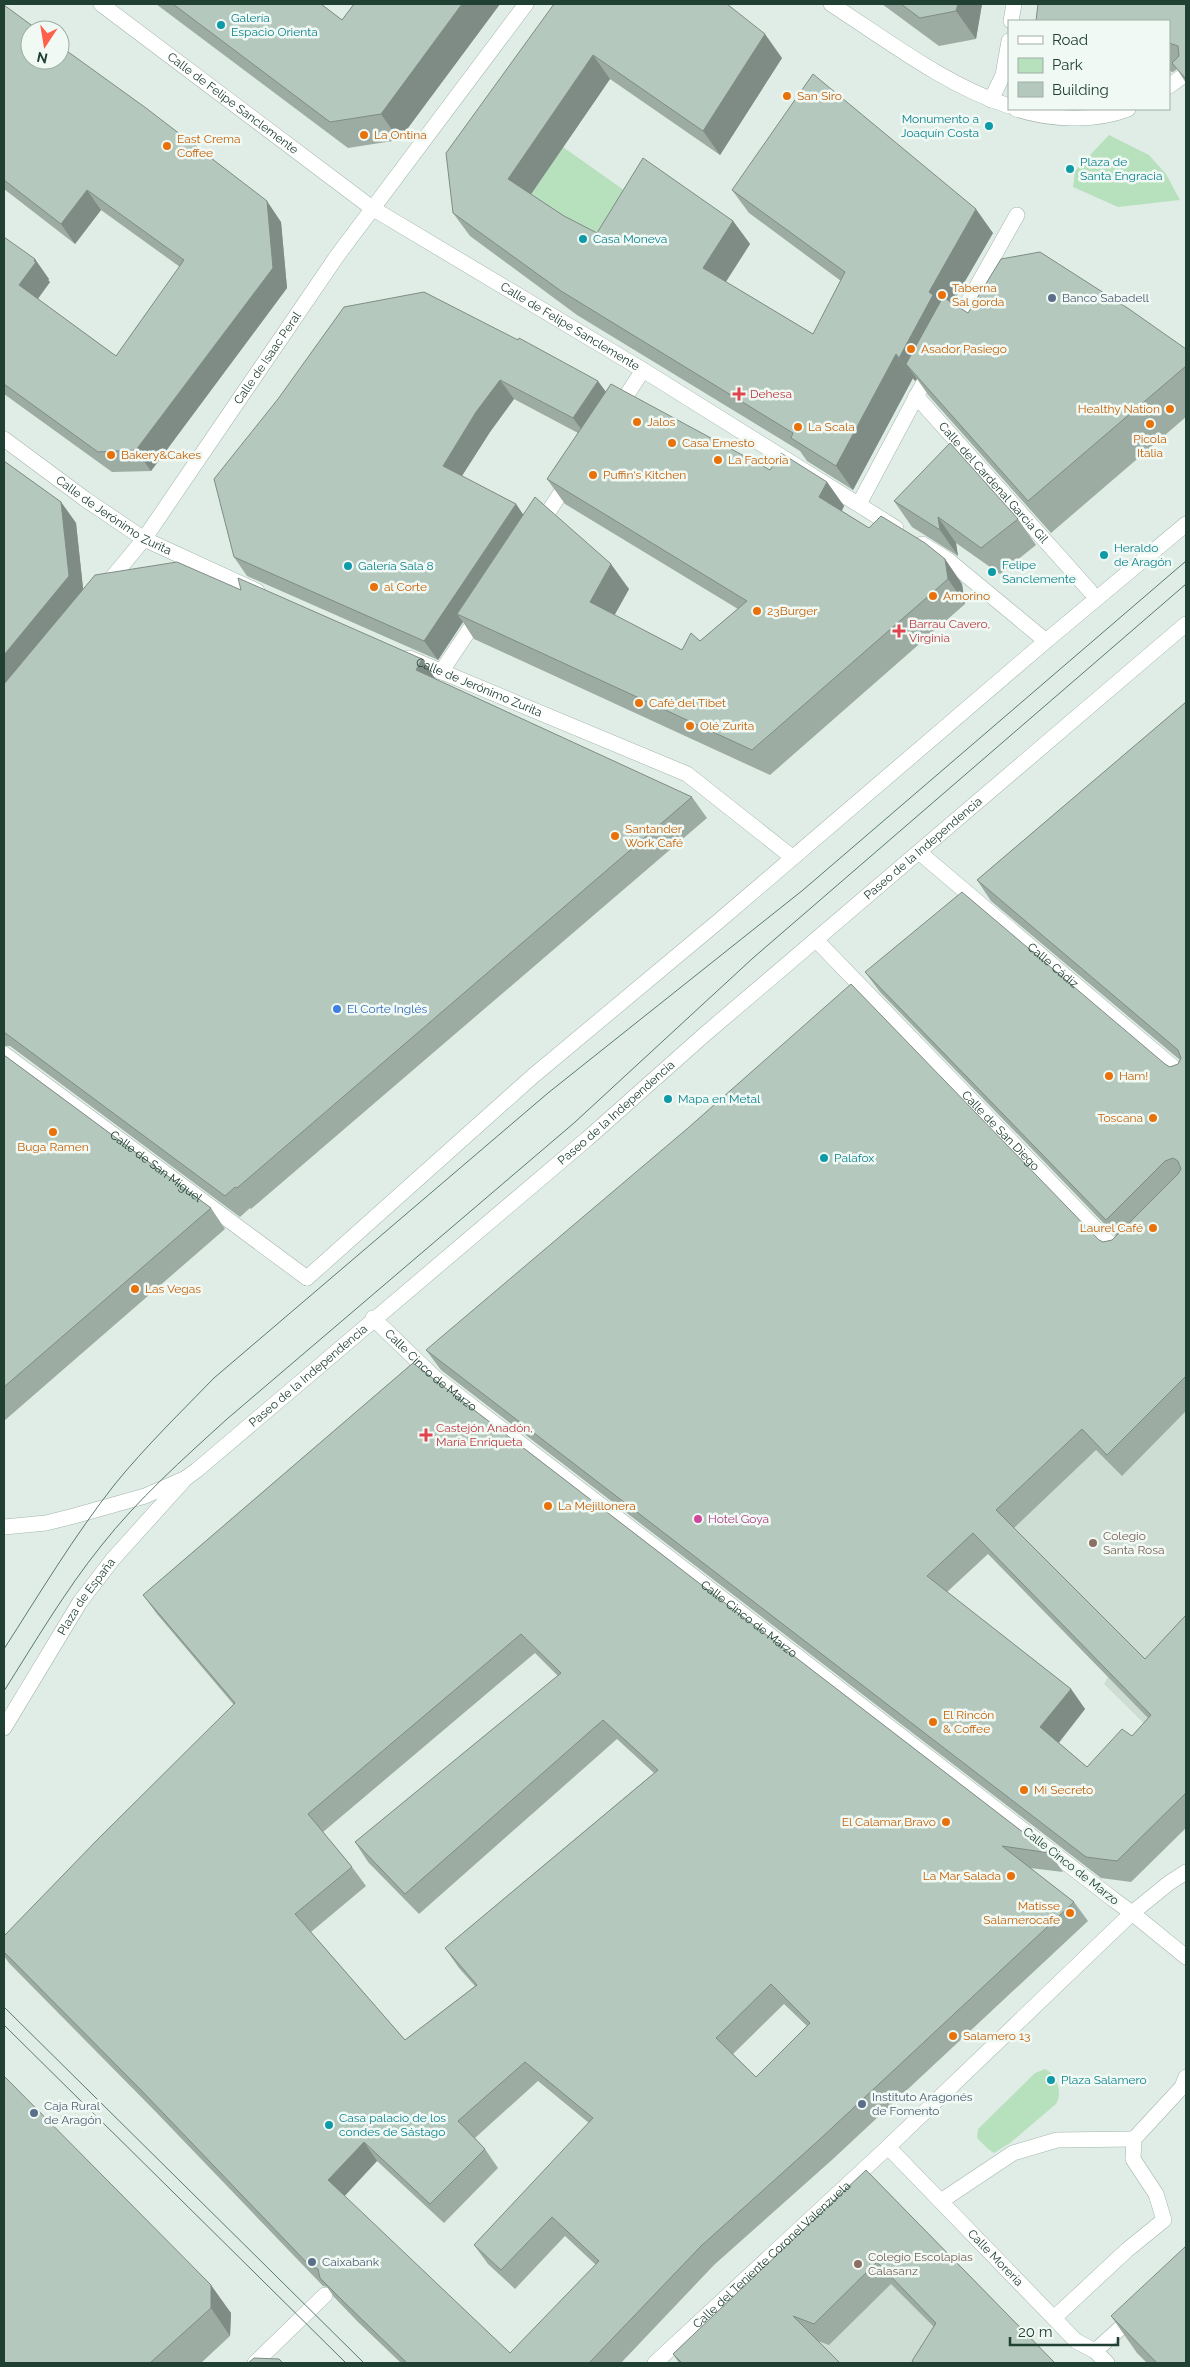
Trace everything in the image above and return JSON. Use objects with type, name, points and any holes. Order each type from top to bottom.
[{"type":"street","name":"Calle de Felipe Sanclemente","points":[[101,4],[372,208],[644,370],[948,560],[1046,641]]},
{"type":"street","name":"Calle de Isaac Peral","points":[[94,600],[144,539],[372,208],[526,4]]},
{"type":"street","points":[[831,4],[926,65],[991,100],[1008,106]]},
{"type":"street","points":[[1011,20],[1014,4]]},
{"type":"street","points":[[991,100],[1003,75],[1008,47]]},
{"type":"street","points":[[1170,85],[1184,76]]},
{"type":"street","points":[[1023,110],[1070,117],[1093,117],[1124,110]]},
{"type":"street","points":[[859,504],[916,396],[1017,215]]},
{"type":"street","points":[[610,419],[644,370]]},
{"type":"street","name":"Calle del Cardenal García Gil","points":[[916,396],[1090,591]]},
{"type":"street","name":"Calle de Jerónimo Zurita","points":[[4,439],[85,499],[144,539],[268,596]]},
{"type":"street","points":[[533,535],[577,469]]},
{"type":"street","points":[[792,857],[1186,524]]},
{"type":"street","points":[[442,672],[490,600]]},
{"type":"street","name":"Paseo de la Independencia","points":[[5,1526],[46,1522],[74,1516],[145,1496],[186,1478],[587,1139],[704,1035],[817,941],[1186,624]]},
{"type":"street","name":"Calle de Jerónimo Zurita","points":[[396,652],[687,774],[792,857]]},
{"type":"street","name":"Calle Cádiz","points":[[920,853],[1186,1078]]},
{"type":"street","name":"Calle de San Miguel","points":[[4,1054],[307,1278],[533,1076],[792,857]]},
{"type":"street","name":"Calle de San Diego","points":[[817,941],[1120,1254],[1133,1240]]},
{"type":"street","name":"Calle Cinco de Marzo","points":[[373,1318],[434,1377],[1132,1913]]},
{"type":"street","name":"Plaza de España","points":[[4,1728],[80,1602],[113,1559],[186,1478]]},
{"type":"street","points":[[888,2147],[1132,1913],[1168,1883],[1186,1872]]},
{"type":"street","points":[[1132,1913],[1186,1957]]},
{"type":"street","points":[[1054,2318],[1127,2250],[1164,2220],[1156,2194],[1133,2159],[1134,2139],[1182,2088],[1186,2077]]},
{"type":"street","points":[[941,2201],[1013,2153],[1057,2140],[1134,2139]]},
{"type":"street","name":"Calle Morería","points":[[888,2147],[1076,2341],[1095,2351],[1107,2363]]},
{"type":"street","name":"Calle del Teniente Coronel Valenzuela","points":[[655,2363],[888,2147]]},
{"type":"street","points":[[255,2363],[325,2295]]},
{"type":"street","points":[[1095,2351],[1146,2304]]},
{"type":"shaded area","name":"Colegio Santa Rosa","points":[[1186,1325],[1186,1765],[1104,1684],[1108,1677],[1011,1531]]},
{"type":"shaded area","name":"Colegio Escolapias Calasanz","points":[[881,2191],[951,2344],[939,2363],[699,2363]]},
{"type":"green space","points":[[1109,135],[1149,155],[1166,174],[1180,200],[1118,207],[1073,187],[1075,171]]},
{"type":"green space","points":[[563,147],[645,205],[614,257],[525,203]]},
{"type":"green space","points":[[1045,2069],[1053,2075],[1058,2085],[1059,2095],[1056,2104],[1010,2143],[994,2153],[977,2138],[978,2129],[1035,2073]]},
{"type":"building","points":[[173,4],[321,4],[342,20],[354,4],[462,4],[381,114],[330,122]]},
{"type":"building","points":[[554,4],[727,4],[765,34],[703,131],[593,55],[508,179],[564,216],[597,233],[643,158],[733,221],[703,268],[813,334],[845,272],[732,190],[813,74],[976,209],[929,292],[933,295],[899,358],[896,354],[836,466],[791,438],[793,433],[561,291],[453,213],[446,153]]},
{"type":"building","points":[[901,4],[958,4],[956,11],[920,18]]},
{"type":"building","points":[[1038,4],[1186,4],[1186,79],[1172,63],[1179,56],[1178,46],[1170,43],[1170,20],[1036,20]]},
{"type":"building","points":[[4,5],[24,20],[20,20],[20,70],[70,70],[70,53],[146,108],[267,201],[273,268],[136,450],[98,452],[4,384],[4,237],[35,259],[34,261],[36,262],[19,285],[116,356],[184,260],[87,190],[61,224],[4,180]]},
{"type":"building","points":[[1040,252],[1129,309],[1186,349],[1186,366],[1028,501],[906,364],[943,297],[968,313],[1001,259]]},
{"type":"building","points":[[424,292],[518,340],[519,338],[598,381],[573,418],[500,380],[476,412],[443,466],[516,504],[424,641],[234,557],[214,479],[278,399],[344,307]]},
{"type":"building","points":[[611,384],[770,470],[781,453],[827,482],[819,497],[869,528],[881,516],[925,543],[945,559],[948,579],[752,750],[457,614],[535,497],[611,564],[590,602],[682,650],[691,633],[700,641],[747,601],[547,479]]},
{"type":"building","points":[[950,443],[1018,519],[981,548],[938,517],[940,530],[894,501]]},
{"type":"building","points":[[4,461],[61,502],[69,576],[4,655]]},
{"type":"building","points":[[177,562],[241,590],[238,578],[422,659],[416,670],[692,797],[237,1188],[235,1187],[225,1196],[4,1032],[4,684],[95,575]]},
{"type":"building","points":[[1186,702],[1186,1376],[1107,1455],[1082,1429],[996,1510],[1145,1659],[1186,1615],[1186,1793],[1117,1861],[1086,1857],[426,1350],[688,1128],[851,984],[1099,1240],[1103,1242],[1112,1240],[1178,1174],[1181,1169],[1178,1161],[1173,1158],[1165,1161],[1106,1220],[865,972],[962,892],[1165,1064],[1170,1067],[1178,1064],[1181,1058],[1178,1050],[977,880]],"holes":[[[973,1533],[1151,1715],[1132,1736],[1122,1729],[1087,1767],[1040,1727],[1071,1689],[927,1576]]]},
{"type":"building","points":[[4,1055],[211,1208],[4,1387]]},
{"type":"building","points":[[413,1363],[1050,1853],[1002,1846],[1074,1902],[819,2140],[701,2246],[589,2363],[407,2363],[320,2278],[318,2269],[310,2266],[141,2090],[4,1952],[4,1936],[98,1839],[235,1703],[143,1595]],"holes":[[[521,1634],[561,1673],[355,1842],[405,1894],[603,1720],[658,1770],[445,1948],[477,1985],[405,2040],[295,1914],[352,1867],[308,1814]],[[771,1984],[810,2023],[756,2077],[716,2038]],[[525,2062],[593,2118],[474,2245],[501,2270],[552,2217],[599,2261],[510,2353],[328,2180],[364,2142],[430,2204],[485,2149],[458,2121]]]},
{"type":"building","points":[[4,2076],[211,2285],[211,2308],[150,2363],[4,2363]]},
{"type":"building","points":[[866,2170],[1055,2363],[915,2363],[912,2361],[936,2323],[877,2262],[814,2324],[793,2316],[840,2363],[682,2363],[673,2354]]},
{"type":"building","points":[[1186,2246],[1186,2363],[1157,2363],[1111,2316]]},
{"type":"building","points":[[254,2358],[279,2359],[283,2363],[248,2363]]},
{"type":"tram line","points":[[4,1649],[71,1544],[115,1484],[151,1443],[214,1378],[548,1093],[803,890],[1186,561]]},
{"type":"tram line","points":[[4,1691],[88,1563],[130,1512],[178,1464],[227,1419],[574,1123],[753,958],[1186,584]]},
{"type":"tram line","points":[[4,2007],[364,2363]]},
{"type":"tram line","points":[[4,2025],[346,2363]]},
{"type":"place","name":"Galería Espacio Orienta","points":[[221,25]]},
{"type":"place","name":"San Siro","points":[[787,96]]},
{"type":"place","name":"Monumento a Joaquín Costa","points":[[989,126]]},
{"type":"place","name":"La Ontina","points":[[364,135]]},
{"type":"place","name":"East Crema Coffee","points":[[167,146]]},
{"type":"place","name":"Plaza de Santa Engracia","points":[[1070,169]]},
{"type":"place","name":"Casa Moneva","points":[[583,239]]},
{"type":"place","name":"Taberna Sal gorda","points":[[942,295]]},
{"type":"place","name":"Banco Sabadell","points":[[1052,298]]},
{"type":"place","name":"Asador Pasiego","points":[[911,349]]},
{"type":"place","name":"Dehesa","points":[[739,394]]},
{"type":"place","name":"Healthy Nation","points":[[1170,409]]},
{"type":"place","name":"Jalos","points":[[637,422]]},
{"type":"place","name":"Picola Italia","points":[[1150,424]]},
{"type":"place","name":"La Scala","points":[[798,427]]},
{"type":"place","name":"Casa Ernesto","points":[[672,443]]},
{"type":"place","name":"Bakery&Cakes","points":[[111,455]]},
{"type":"place","name":"La Factoria","points":[[718,460]]},
{"type":"place","name":"Puffin‘s Kitchen","points":[[593,475]]},
{"type":"place","name":"Heraldo de Aragón","points":[[1104,555]]},
{"type":"place","name":"Galería Sala 8","points":[[348,566]]},
{"type":"place","name":"Felipe Sanclemente","points":[[992,572]]},
{"type":"place","name":"al Corte","points":[[374,587]]},
{"type":"place","name":"Amorino","points":[[933,596]]},
{"type":"place","name":"23Burger","points":[[757,611]]},
{"type":"place","name":"Barrau Cavero, Virginia","points":[[899,631]]},
{"type":"place","name":"Café del Tibet","points":[[639,703]]},
{"type":"place","name":"Olé Zurita","points":[[690,726]]},
{"type":"place","name":"Santander Work Café","points":[[615,836]]},
{"type":"place","name":"El Corte Inglés","points":[[337,1009]]},
{"type":"place","name":"Ham!","points":[[1109,1076]]},
{"type":"place","name":"Mapa en Metal","points":[[668,1099]]},
{"type":"place","name":"Toscana","points":[[1153,1118]]},
{"type":"place","name":"Buga Ramen","points":[[53,1132]]},
{"type":"place","name":"Palafox","points":[[824,1158]]},
{"type":"place","name":"Laurel Café","points":[[1153,1228]]},
{"type":"place","name":"Las Vegas","points":[[135,1289]]},
{"type":"place","name":"Castejón Anadón, María Enriqueta","points":[[426,1435]]},
{"type":"place","name":"La Mejillonera","points":[[548,1506]]},
{"type":"place","name":"Hotel Goya","points":[[698,1519]]},
{"type":"place","name":"Colegio Santa Rosa","points":[[1093,1543]]},
{"type":"place","name":"El Rincón & Coffee","points":[[933,1722]]},
{"type":"place","name":"Mi Secreto","points":[[1024,1790]]},
{"type":"place","name":"El Calamar Bravo","points":[[946,1822]]},
{"type":"place","name":"La Mar Salada","points":[[1011,1876]]},
{"type":"place","name":"Matisse Salamerocafe","points":[[1070,1913]]},
{"type":"place","name":"Salamero 13","points":[[953,2036]]},
{"type":"place","name":"Plaza Salamero","points":[[1051,2080]]},
{"type":"place","name":"Instituto Aragonés de Fomento","points":[[862,2104]]},
{"type":"place","name":"Caja Rural de Aragón","points":[[34,2113]]},
{"type":"place","name":"Casa palacio de los condes de Sástago","points":[[329,2125]]},
{"type":"place","name":"Caixabank","points":[[312,2262]]},
{"type":"place","name":"Colegio Escolapias Calasanz","points":[[858,2264]]}]
